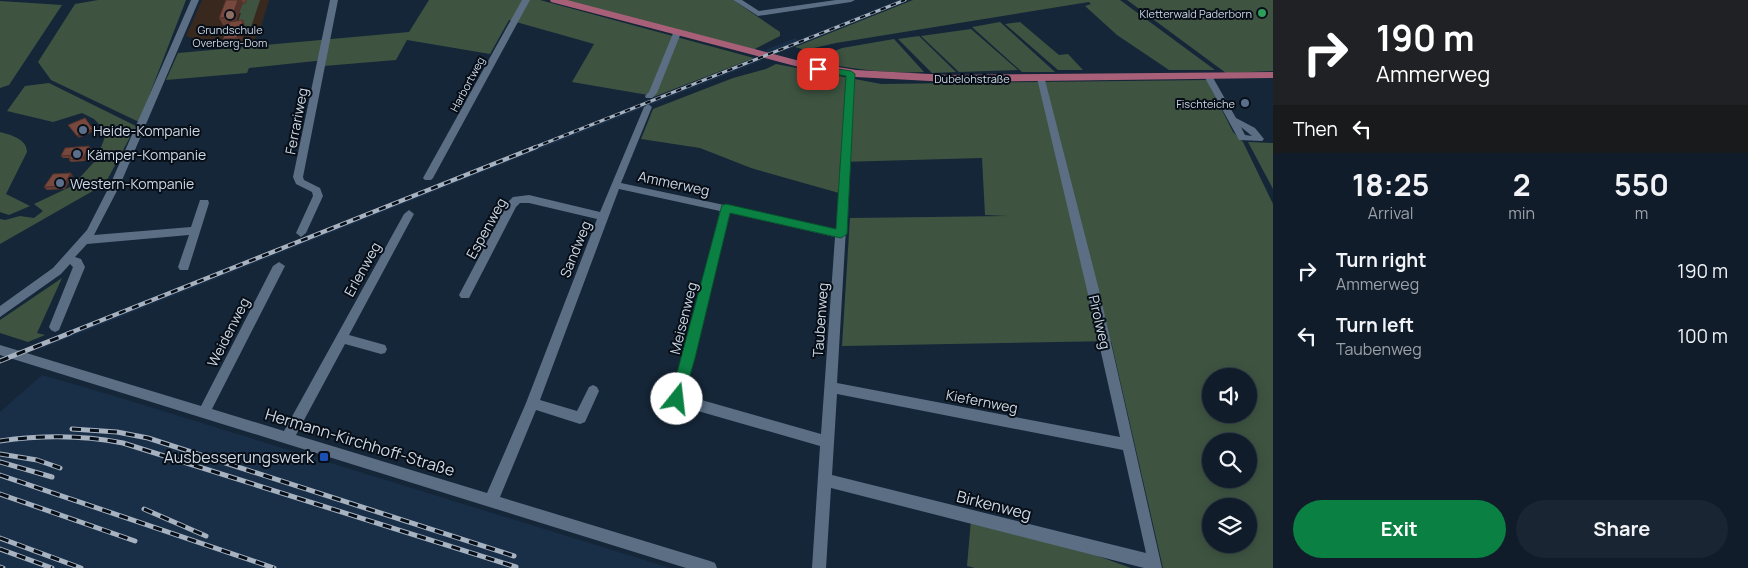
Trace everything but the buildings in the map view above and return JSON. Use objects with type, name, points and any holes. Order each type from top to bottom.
[{"type":"main road","name":"Dubelohstraße","points":[[555,0],[795,63],[851,74],[904,79],[1273,75]]},
{"type":"street","points":[[0,312],[45,281],[86,240],[115,185],[195,0]]},
{"type":"street","name":"Ferrariweg","points":[[301,233],[318,196],[316,190],[300,182],[298,177],[334,0]]},
{"type":"street","name":"Harbortweg","points":[[428,178],[526,0]]},
{"type":"street","points":[[737,0],[758,14],[851,0]]},
{"type":"street","points":[[649,96],[653,93],[677,32]]},
{"type":"street","name":"Taubenweg","points":[[819,568],[851,74]]},
{"type":"street","points":[[1208,76],[1232,120]]},
{"type":"street","name":"Pirolweg","points":[[1041,78],[1086,260],[1154,566]]},
{"type":"street","name":"Sandweg","points":[[491,501],[532,403],[627,155],[648,107]]},
{"type":"street","name":"Ammerweg","points":[[617,185],[841,234]]},
{"type":"street","name":"Espenweg","points":[[465,295],[512,206],[517,200],[528,198],[604,217]]},
{"type":"street","points":[[184,267],[204,203]]},
{"type":"street","name":"Meisenweg","points":[[726,208],[677,399],[827,442]]},
{"type":"street","name":"Erlenweg","points":[[287,438],[409,214]]},
{"type":"street","points":[[86,240],[195,231]]},
{"type":"street","points":[[55,327],[79,267],[77,262],[69,259]]},
{"type":"street","name":"Weidenweg","points":[[204,413],[280,266]]},
{"type":"street","points":[[341,338],[381,349]]},
{"type":"street","name":"Hermann-Kirchhoff-Straße","points":[[0,350],[710,568]]},
{"type":"street","name":"Kiefernweg","points":[[831,387],[1128,444]]},
{"type":"street","points":[[532,403],[580,418],[592,391]]},
{"type":"street","name":"Birkenweg","points":[[825,480],[1154,566]]},
{"type":"shaded area","name":"Grundschule Overberg-Dom","points":[[202,0],[269,0],[260,30],[252,44],[224,48],[186,36]]},
{"type":"shaded area","points":[[898,0],[910,0],[776,54],[763,51],[795,38],[798,40]]},
{"type":"shaded area","points":[[754,58],[763,60],[43,348],[33,345]]},
{"type":"shaded area","name":"Ausbesserungswerk","points":[[42,375],[670,568],[0,568],[0,412]]},
{"type":"green space","points":[[98,0],[186,0],[139,122],[51,80],[38,62],[75,4]]},
{"type":"green space","points":[[247,0],[260,0],[251,27],[236,28],[241,13],[238,13],[241,4],[246,3]]},
{"type":"green space","points":[[429,0],[540,0],[754,58],[651,98],[648,95],[572,82],[594,44],[509,20],[490,54],[407,40],[396,60],[324,66],[325,60],[249,68],[247,73],[166,80],[178,53],[409,32]]},
{"type":"green space","points":[[562,0],[733,0],[780,32],[780,36],[753,50]]},
{"type":"green space","points":[[913,0],[1120,0],[1215,70],[1169,70],[1117,35],[1085,6],[1091,4],[1089,2],[836,43],[805,50],[795,47]]},
{"type":"green space","points":[[1127,0],[1273,0],[1273,71],[1226,73]]},
{"type":"green space","points":[[0,1],[62,5],[9,85],[0,88]]},
{"type":"green space","points":[[1000,22],[1055,72],[1022,72],[972,27]]},
{"type":"green space","points":[[1020,22],[1059,55],[1068,54],[1083,70],[1058,70],[1005,24]]},
{"type":"green space","points":[[971,29],[1018,70],[959,72],[921,36]]},
{"type":"green space","points":[[919,36],[956,72],[932,73],[898,39]]},
{"type":"green space","points":[[894,39],[924,72],[881,71],[810,61],[842,48]]},
{"type":"green space","points":[[776,64],[881,84],[1207,80],[1233,132],[1243,142],[1273,204],[1273,568],[1163,568],[1111,341],[842,346],[850,218],[1008,216],[985,215],[982,158],[840,162],[839,193],[751,168],[700,148],[641,139],[653,109],[733,78],[766,69]]},
{"type":"green space","points":[[49,83],[136,126],[105,184],[0,244],[0,219],[5,220],[20,216],[34,218],[43,211],[34,204],[72,186],[96,160],[107,132],[94,119],[82,113],[53,122],[7,111],[25,86]]},
{"type":"green space","points":[[0,132],[21,141],[27,152],[6,194],[30,206],[9,215],[0,212]]},
{"type":"green space","points":[[1248,142],[1273,143],[1273,189]]},
{"type":"green space","points":[[62,278],[37,333],[45,335],[28,342],[0,333],[0,320]]},
{"type":"green space","points":[[971,520],[1095,555],[1131,568],[975,568],[967,566]]},
{"type":"railway","points":[[533,148],[905,0]]},
{"type":"railway","points":[[67,334],[536,147]]},
{"type":"railway","points":[[0,361],[70,333]]},
{"type":"railway","points":[[72,429],[117,432],[148,438],[514,556]]},
{"type":"railway","points":[[0,441],[62,437],[92,438],[123,443],[516,567]]},
{"type":"railway","points":[[0,454],[37,460],[60,468]]},
{"type":"railway","points":[[0,462],[52,477]]},
{"type":"railway","points":[[0,475],[274,568]]},
{"type":"railway","points":[[0,494],[135,541]]},
{"type":"railway","points":[[144,509],[206,536]]},
{"type":"railway","points":[[0,538],[81,568]]},
{"type":"railway","points":[[0,549],[52,568]]},
{"type":"place","name":"Kletterwald Paderborn","points":[[1262,13]]},
{"type":"place","name":"Grundschule Overberg-Dom","points":[[230,15]]},
{"type":"place","name":"Fischteiche","points":[[1245,103]]},
{"type":"place","name":"Heide-Kompanie","points":[[83,130]]},
{"type":"place","name":"Kämper-Kompanie","points":[[77,154]]},
{"type":"place","name":"Western-Kompanie","points":[[60,183]]},
{"type":"place","name":"Ausbesserungswerk","points":[[324,457]]},
{"type":"route","points":[[677,399],[726,208],[841,234],[851,74],[818,69]]}]
